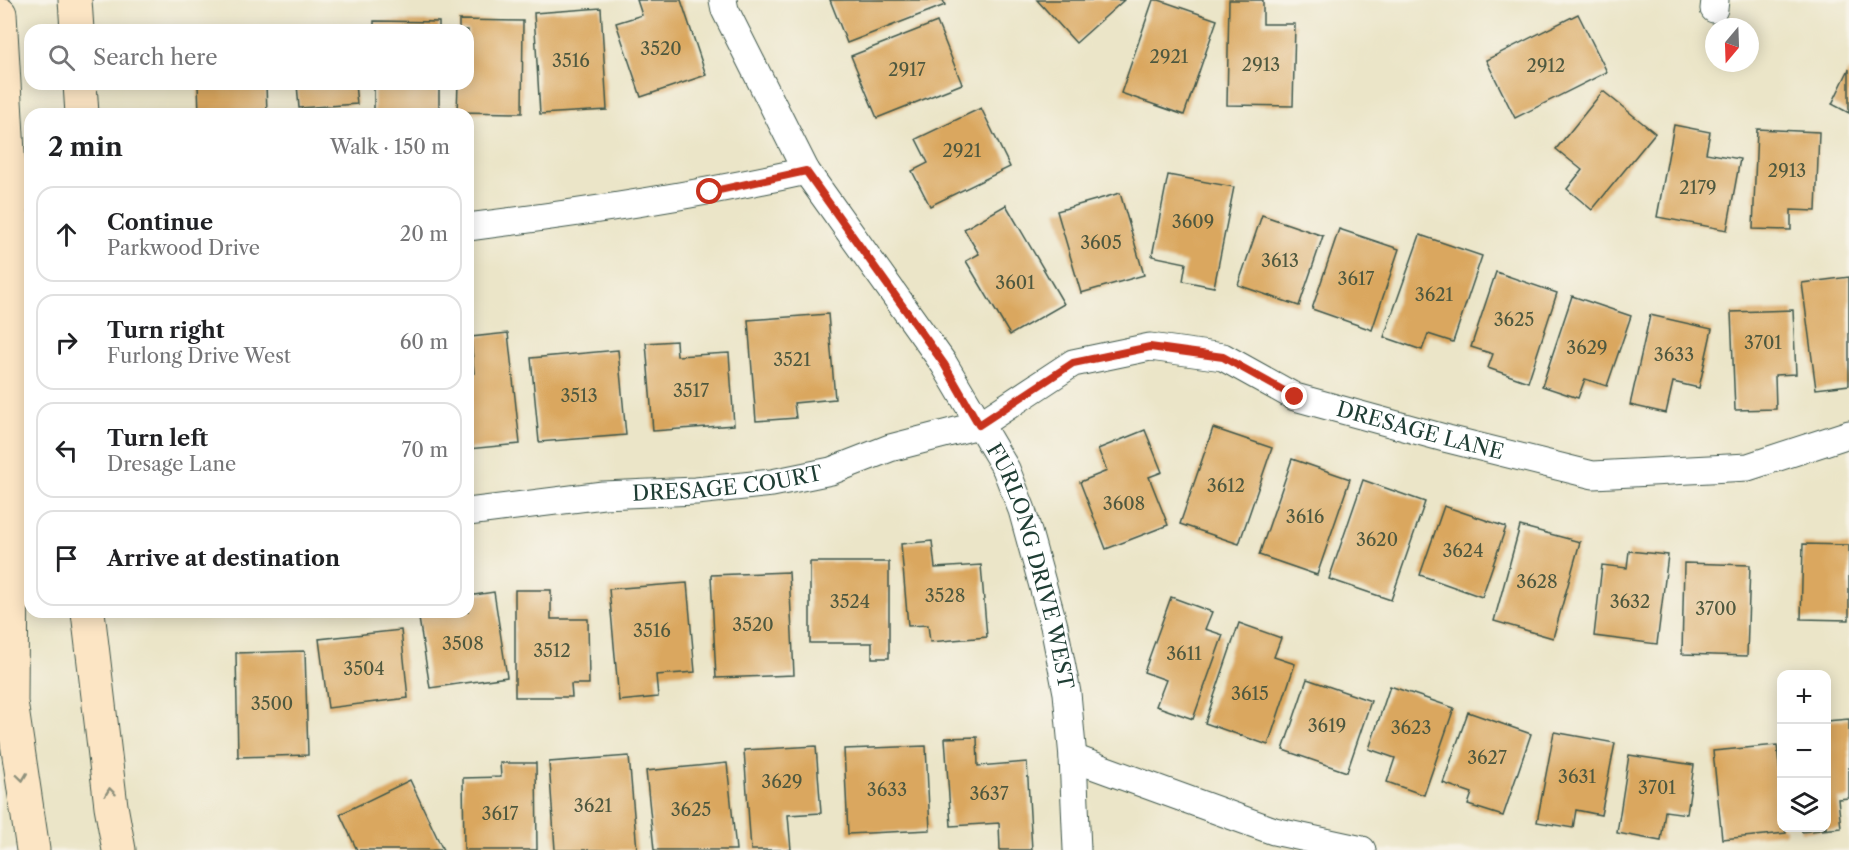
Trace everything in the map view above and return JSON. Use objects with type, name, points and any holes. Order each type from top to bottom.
[{"type":"main road","points":[[75,0],[77,24]]},
{"type":"main road","points":[[0,14],[15,257],[11,702],[33,850]]},
{"type":"main road","points":[[80,90],[82,108]]},
{"type":"main road","points":[[89,618],[118,850]]},
{"type":"street","name":"FURLONG DRIVE WEST","points":[[723,0],[725,10],[806,171],[944,364],[1006,469],[1022,510],[1054,626],[1067,693],[1073,758],[1077,850]]},
{"type":"street","points":[[474,226],[565,215],[710,192],[806,171]]},
{"type":"street","name":"DRESAGE LANE","points":[[979,425],[1073,363],[1150,347],[1223,357],[1295,397],[1593,476],[1749,467],[1849,434]]},
{"type":"street","name":"DRESAGE COURT","points":[[474,511],[603,495],[696,491],[771,483],[831,471],[890,448],[979,425]]},
{"type":"street","points":[[1073,758],[1274,831],[1362,850]]},
{"type":"building","points":[[637,0],[681,0],[706,75],[641,97],[616,23],[642,15]]},
{"type":"building","points":[[830,0],[943,0],[945,5],[847,43]]},
{"type":"building","points":[[1037,0],[1124,0],[1076,43]]},
{"type":"building","points":[[1153,0],[1217,20],[1184,115],[1121,93]]},
{"type":"building","points":[[1229,0],[1263,0],[1263,24],[1295,24],[1293,106],[1227,105]]},
{"type":"building","points":[[601,8],[607,110],[540,114],[534,13]]},
{"type":"building","points":[[1578,14],[1607,72],[1515,118],[1486,60]]},
{"type":"building","points":[[459,20],[523,21],[522,113],[474,112],[474,108],[457,108],[458,90],[474,90],[474,24],[459,24]]},
{"type":"building","points":[[374,21],[439,22],[439,24],[374,24]]},
{"type":"building","points":[[937,22],[962,84],[877,118],[851,56]]},
{"type":"building","points":[[1849,69],[1849,113],[1832,104]]},
{"type":"building","points":[[198,90],[266,90],[267,108],[199,108]]},
{"type":"building","points":[[298,90],[356,90],[357,104],[299,108]]},
{"type":"building","points":[[374,90],[439,90],[439,108],[374,108]]},
{"type":"building","points":[[1603,91],[1655,133],[1592,210],[1567,189],[1582,170],[1556,149]]},
{"type":"building","points":[[981,108],[1010,167],[930,206],[912,171],[928,163],[916,139]]},
{"type":"building","points":[[1674,125],[1710,132],[1706,153],[1740,159],[1727,230],[1657,217]]},
{"type":"building","points":[[1757,129],[1819,132],[1816,211],[1791,210],[1791,230],[1753,229]]},
{"type":"building","points":[[1168,175],[1234,187],[1214,287],[1183,281],[1186,263],[1152,256]]},
{"type":"building","points":[[1120,193],[1144,275],[1081,293],[1057,211]]},
{"type":"building","points":[[1006,205],[1064,304],[1010,335],[966,261],[979,254],[964,229]]},
{"type":"building","points":[[1262,215],[1323,236],[1299,306],[1238,285]]},
{"type":"building","points":[[1339,229],[1399,249],[1372,330],[1312,309]]},
{"type":"building","points":[[1420,235],[1482,256],[1453,342],[1428,334],[1422,350],[1384,337]]},
{"type":"building","points":[[1496,272],[1557,293],[1528,382],[1488,368],[1493,354],[1471,347]]},
{"type":"building","points":[[1849,277],[1849,385],[1816,389],[1802,283]]},
{"type":"building","points":[[1572,296],[1631,316],[1607,386],[1585,379],[1578,398],[1542,386]]},
{"type":"building","points":[[1793,310],[1796,374],[1775,375],[1776,409],[1735,410],[1731,312]]},
{"type":"building","points":[[828,314],[835,399],[794,403],[796,418],[756,421],[748,320]]},
{"type":"building","points":[[1650,315],[1712,329],[1699,388],[1673,382],[1666,413],[1630,405]]},
{"type":"building","points":[[508,333],[520,444],[474,448],[474,337]]},
{"type":"building","points":[[676,341],[677,356],[729,353],[734,425],[653,431],[646,343]]},
{"type":"building","points":[[618,350],[626,435],[539,442],[531,358]]},
{"type":"building","points":[[1213,428],[1272,448],[1239,544],[1180,524]]},
{"type":"building","points":[[1145,430],[1162,472],[1149,477],[1168,525],[1106,549],[1080,482],[1107,471],[1098,449]]},
{"type":"building","points":[[1292,459],[1350,479],[1317,575],[1259,555]]},
{"type":"building","points":[[1363,480],[1425,502],[1391,600],[1329,579]]},
{"type":"building","points":[[1444,506],[1506,527],[1482,597],[1420,575]]},
{"type":"building","points":[[1520,526],[1580,542],[1553,638],[1494,621]]},
{"type":"building","points":[[932,541],[935,568],[981,565],[987,637],[930,642],[928,625],[908,626],[901,544]]},
{"type":"building","points":[[1803,544],[1849,545],[1849,620],[1801,619]]},
{"type":"building","points":[[1629,551],[1668,555],[1657,644],[1594,636],[1602,565],[1627,568]]},
{"type":"building","points":[[810,562],[889,562],[889,658],[872,658],[872,643],[810,643]]},
{"type":"building","points":[[1684,563],[1750,565],[1747,656],[1682,654]]},
{"type":"building","points":[[789,572],[794,675],[716,678],[711,575]]},
{"type":"building","points":[[687,583],[695,672],[656,675],[658,697],[619,701],[609,589]]},
{"type":"building","points":[[515,590],[551,590],[551,619],[588,619],[589,684],[571,684],[572,697],[515,697]]},
{"type":"building","points":[[494,592],[507,677],[430,688],[419,618],[474,618],[474,595]]},
{"type":"building","points":[[1171,597],[1212,612],[1205,629],[1223,635],[1193,719],[1156,706],[1166,680],[1144,672]]},
{"type":"building","points":[[1239,623],[1281,638],[1274,657],[1295,664],[1268,745],[1205,723]]},
{"type":"building","points":[[401,630],[408,698],[328,708],[319,639]]},
{"type":"building","points":[[305,651],[308,755],[238,757],[236,653]]},
{"type":"building","points":[[1307,679],[1371,701],[1347,772],[1283,750]]},
{"type":"building","points":[[1390,686],[1454,708],[1424,795],[1387,782],[1395,758],[1369,749]]},
{"type":"building","points":[[1468,712],[1531,734],[1503,816],[1468,805],[1472,793],[1443,783]]},
{"type":"building","points":[[1849,719],[1849,798],[1838,799],[1841,828],[1831,829],[1831,724],[1831,721]]},
{"type":"building","points":[[1554,732],[1615,743],[1601,815],[1576,810],[1573,828],[1537,822]]},
{"type":"building","points":[[977,737],[978,766],[1027,762],[1032,850],[1000,850],[999,823],[951,826],[945,738]]},
{"type":"building","points":[[1777,745],[1777,832],[1786,833],[1722,839],[1713,751]]},
{"type":"building","points":[[816,746],[821,813],[788,815],[791,850],[751,850],[744,750]]},
{"type":"building","points":[[926,746],[930,830],[848,834],[844,749]]},
{"type":"building","points":[[1629,755],[1694,765],[1687,814],[1665,811],[1661,841],[1617,833]]},
{"type":"building","points":[[629,756],[637,850],[555,850],[549,762]]},
{"type":"building","points":[[500,763],[536,763],[537,850],[464,850],[463,778],[501,777]]},
{"type":"building","points":[[727,763],[736,850],[654,850],[646,771]]},
{"type":"building","points":[[410,780],[443,850],[357,850],[340,814]]},
{"type":"route","points":[[710,192],[806,171],[944,364],[979,425],[1073,363],[1150,347],[1223,357],[1295,397]]}]
